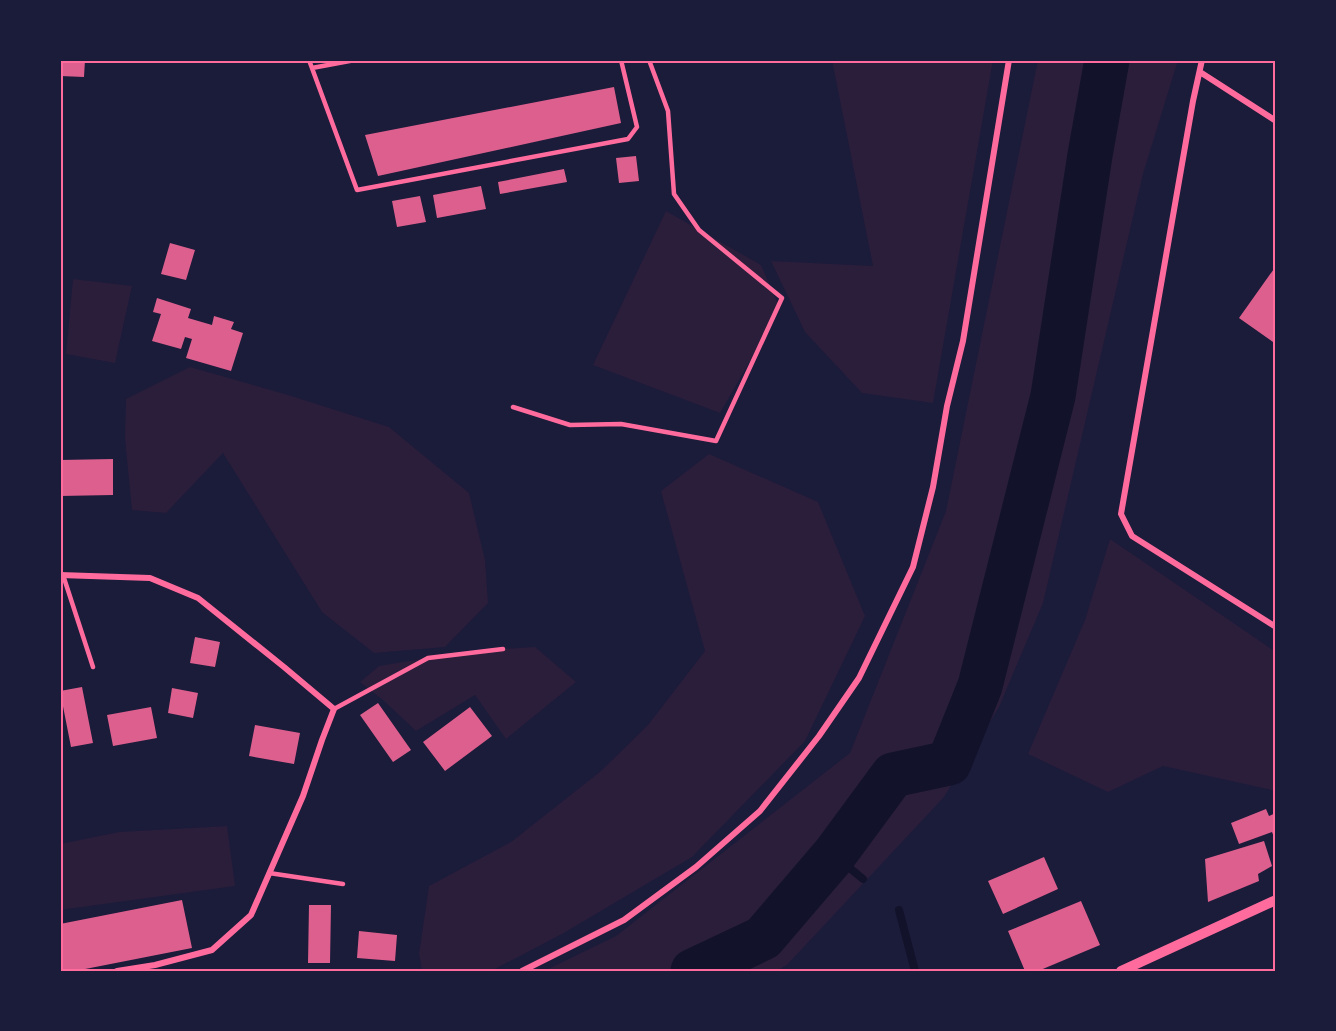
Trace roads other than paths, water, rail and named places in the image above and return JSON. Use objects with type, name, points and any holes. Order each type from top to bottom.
[{"type":"street","points":[[522,971],[624,920],[696,867],[759,811],[819,736],[859,678],[913,567],[933,487],[947,406],[963,341],[1009,60]]},
{"type":"street","points":[[1202,60],[1121,514],[1132,536],[1276,627]]},
{"type":"street","points":[[1200,72],[1276,121]]},
{"type":"street","points":[[62,575],[150,578],[198,598],[334,709],[303,796],[251,915],[212,950],[155,965],[117,971]]},
{"type":"street","points":[[1120,971],[1276,900]]},
{"type":"lane","points":[[309,60],[357,190],[628,139],[637,128],[621,60]]},
{"type":"lane","points":[[312,68],[355,60]]},
{"type":"lane","points":[[513,407],[570,425],[621,424],[716,441],[782,298],[699,230],[674,194],[668,111],[649,60]]},
{"type":"lane","points":[[62,575],[93,667]]},
{"type":"lane","points":[[334,709],[428,658],[503,649]]},
{"type":"lane","points":[[269,873],[344,884]]},
{"type":"waterway","points":[[693,971],[763,938],[834,855],[893,775],[949,763],[980,686],[1053,396],[1107,60]]},
{"type":"waterway","points":[[834,855],[863,879]]},
{"type":"waterway","points":[[899,910],[915,971]]}]
